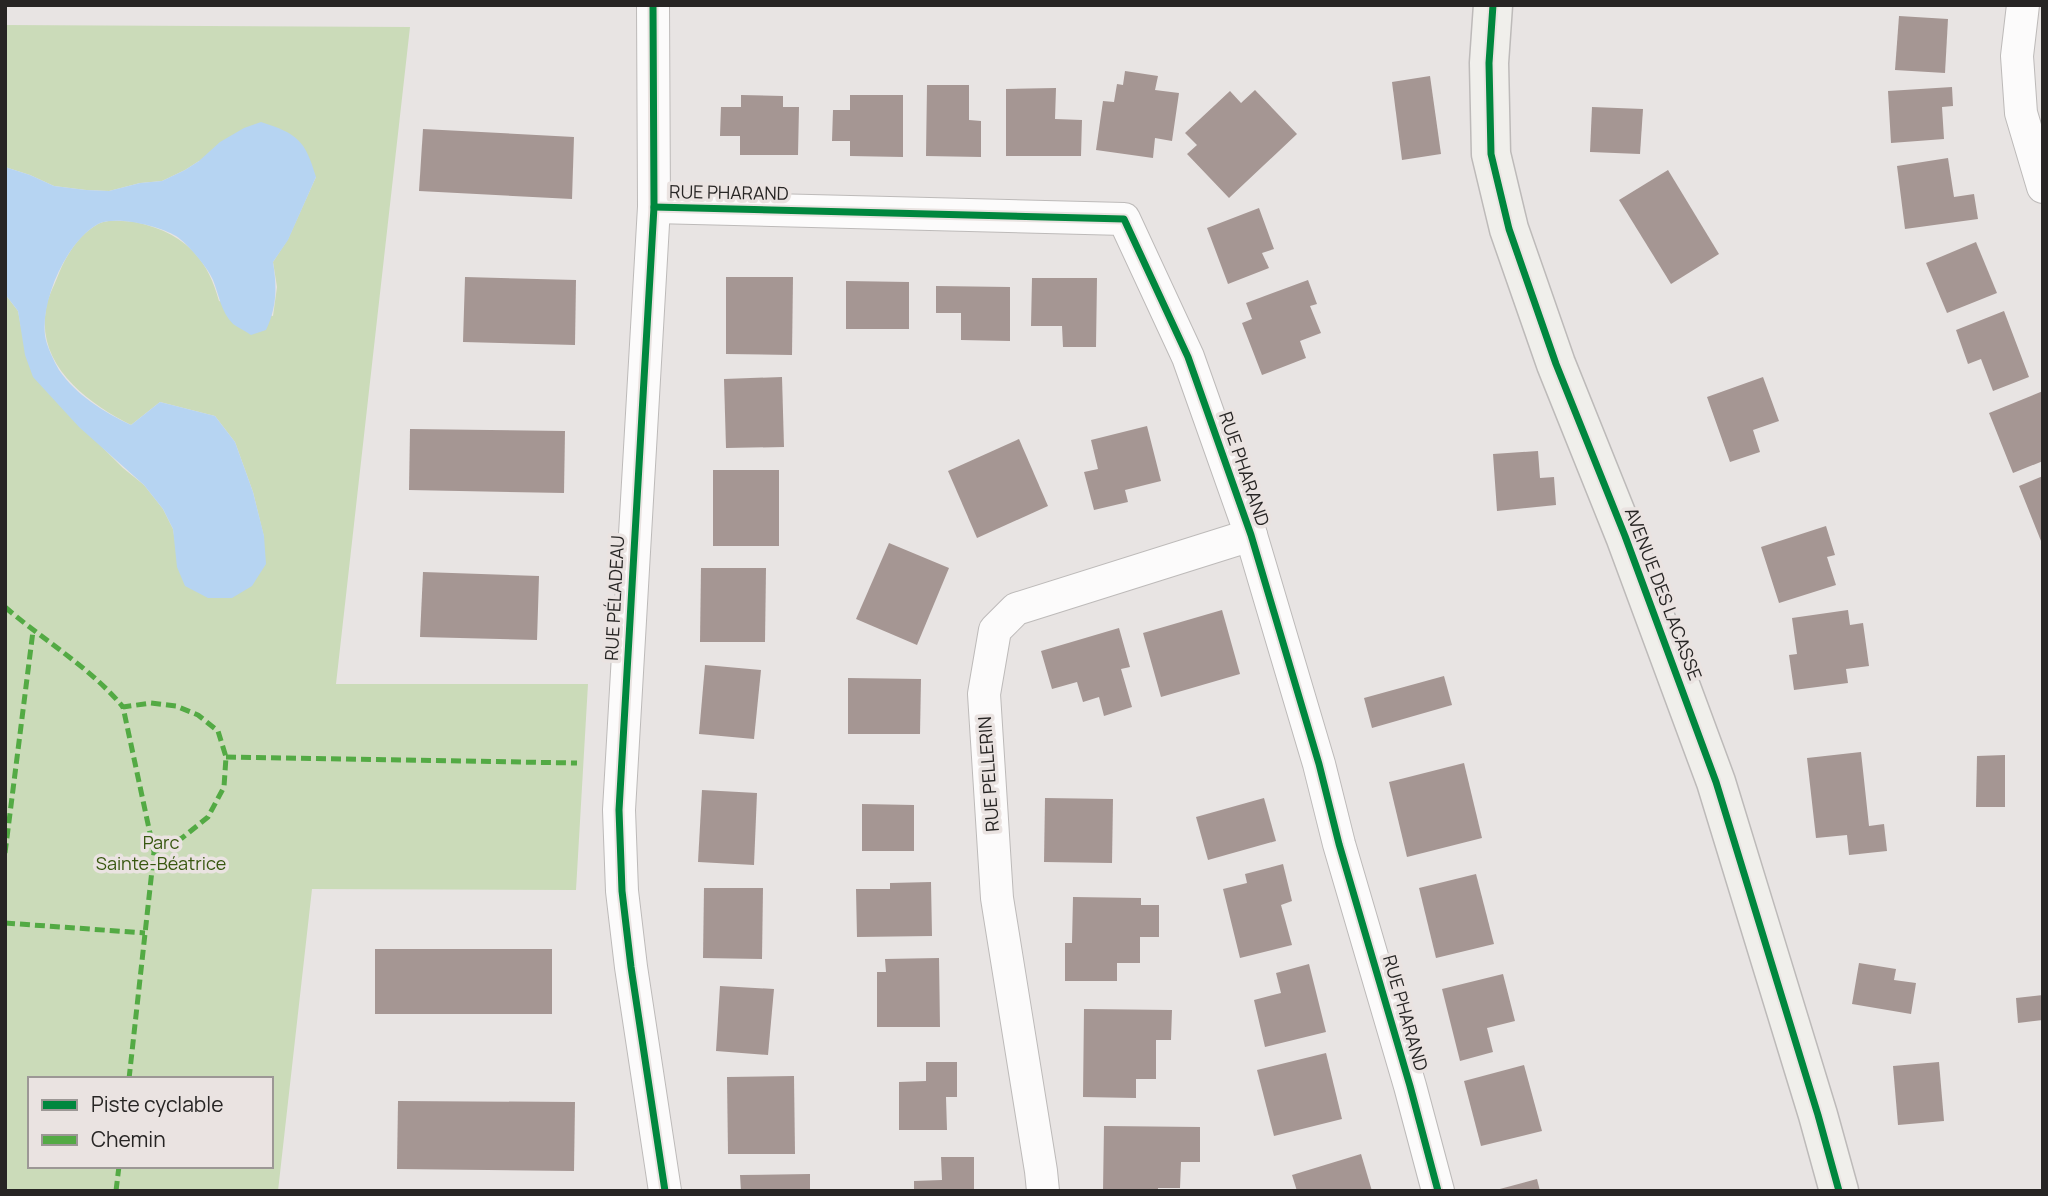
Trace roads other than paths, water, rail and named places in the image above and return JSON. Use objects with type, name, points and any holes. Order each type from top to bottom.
[{"type":"street","name":"RUE PÉLADEAU","points":[[653,5],[653,207],[620,810],[622,891],[665,1191]]},
{"type":"street","name":"AVENUE DES LACASSE","points":[[1493,5],[1489,63],[1491,154],[1509,229],[1556,364],[1625,536],[1716,782],[1839,1191]]},
{"type":"street","points":[[2022,5],[2017,56],[2021,113],[2043,187]]},
{"type":"street","name":"RUE PHARAND","points":[[653,207],[1124,219],[1188,357],[1251,535],[1319,764],[1339,844],[1438,1191]]},
{"type":"street","name":"RUE PELLERIN","points":[[1042,1191],[997,898],[984,694],[995,630],[1016,608],[1251,535]]},
{"type":"water","points":[[261,122],[284,130],[298,140],[308,154],[316,177],[288,240],[273,262],[275,297],[266,330],[251,335],[233,324],[223,309],[207,269],[181,239],[149,225],[126,221],[98,224],[76,244],[58,273],[47,305],[45,321],[47,343],[59,370],[82,395],[101,408],[131,425],[160,402],[215,416],[235,442],[253,492],[264,536],[266,564],[252,586],[232,598],[208,598],[185,586],[177,567],[173,529],[163,509],[144,485],[79,427],[33,377],[25,355],[18,311],[5,294],[5,167],[54,186],[109,191],[140,183],[162,181],[199,161],[220,142]]},
{"type":"park label","name":"Parc Sainte-Béatrice","points":[[161,853]]}]
